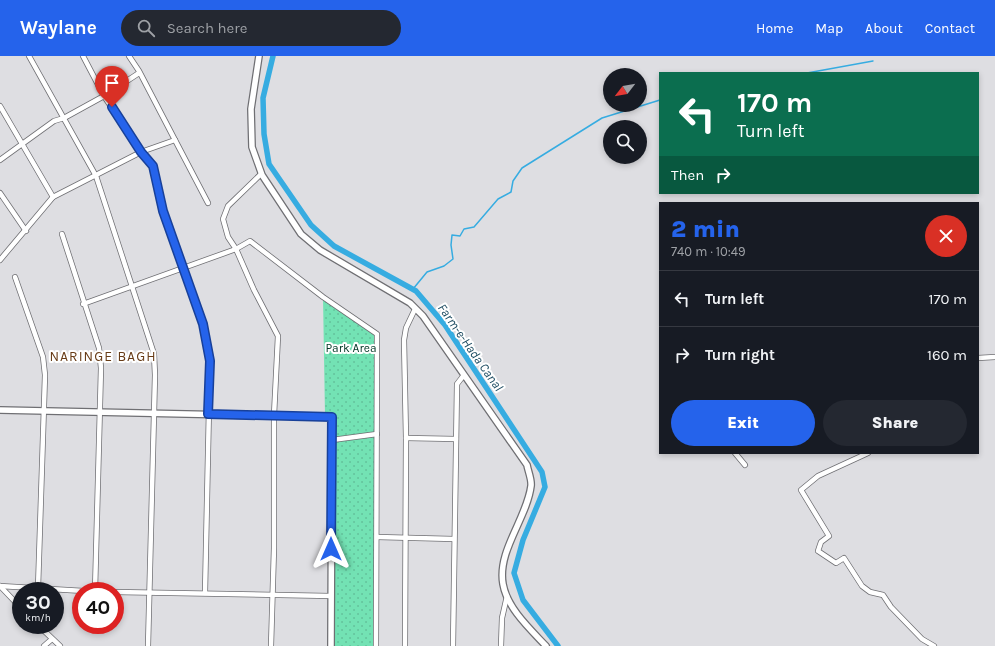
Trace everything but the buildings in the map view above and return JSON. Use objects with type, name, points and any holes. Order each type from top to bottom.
[{"type":"street","points":[[29,56],[96,176],[131,288],[154,354],[151,592],[148,646]]},
{"type":"street","points":[[83,56],[104,96],[141,152],[153,166],[163,211],[203,324],[210,361],[205,593]]},
{"type":"street","points":[[129,56],[208,203]]},
{"type":"street","points":[[259,56],[251,109],[252,146],[261,174],[301,234],[320,250],[410,303],[415,308],[527,465],[532,485],[503,560],[503,584],[507,594],[527,626],[546,646]]},
{"type":"street","points":[[0,160],[54,121],[64,118],[104,96],[139,73]]},
{"type":"street","points":[[0,106],[53,197]]},
{"type":"street","points":[[0,260],[26,231],[53,197],[141,152],[175,140]]},
{"type":"street","points":[[261,174],[228,206],[223,219],[228,237],[236,249],[254,290],[278,336],[274,415],[272,646]]},
{"type":"street","points":[[0,193],[26,231]]},
{"type":"street","points":[[62,234],[83,304],[99,348],[101,368],[98,412],[96,582]]},
{"type":"street","points":[[83,304],[236,249],[250,241],[324,297],[377,334],[376,646]]},
{"type":"street","points":[[15,277],[43,357],[45,375],[38,582]]},
{"type":"street","points":[[405,646],[406,438],[404,340],[406,328],[415,308]]},
{"type":"street","points":[[979,358],[995,357]]},
{"type":"street","points":[[453,646],[457,384],[464,375]]},
{"type":"street","points":[[0,410],[43,412],[154,412],[332,417],[331,646]]},
{"type":"street","points":[[332,440],[377,434]]},
{"type":"street","points":[[406,438],[456,438]]},
{"type":"street","points":[[736,454],[745,465]]},
{"type":"street","points":[[866,454],[818,476],[802,490],[830,536],[821,542],[818,551],[836,563],[844,558],[862,586],[870,592],[883,595],[891,607],[922,639],[934,646]]},
{"type":"street","points":[[377,537],[454,539]]},
{"type":"street","points":[[0,586],[12,587]]},
{"type":"street","points":[[0,586],[12,599]]},
{"type":"street","points":[[124,592],[331,596]]},
{"type":"street","points":[[501,646],[502,618],[507,594]]},
{"type":"street","points":[[47,634],[60,646]]},
{"type":"street","points":[[44,646],[52,639]]},
{"type":"green space","name":"Park Area","points":[[323,297],[377,334],[376,646],[331,646],[332,417],[325,416]]},
{"type":"waterway","name":"Farm-e-Hada Canal","points":[[273,56],[263,98],[264,134],[269,164],[311,225],[334,246],[416,291],[445,325],[542,472],[545,487],[523,540],[514,573],[523,600],[558,646]]},
{"type":"waterway","points":[[812,72],[873,61]]},
{"type":"waterway","points":[[413,289],[427,272],[444,266],[453,259],[451,245],[452,235],[460,236],[464,229],[474,227],[498,199],[511,192],[513,181],[522,168],[602,118],[659,100]]},
{"type":"district","name":"NARINGE BAGH","points":[[103,356]]},
{"type":"route","points":[[112,107],[141,152],[153,166],[163,211],[203,324],[210,361],[208,414],[332,417],[331,549]]}]
